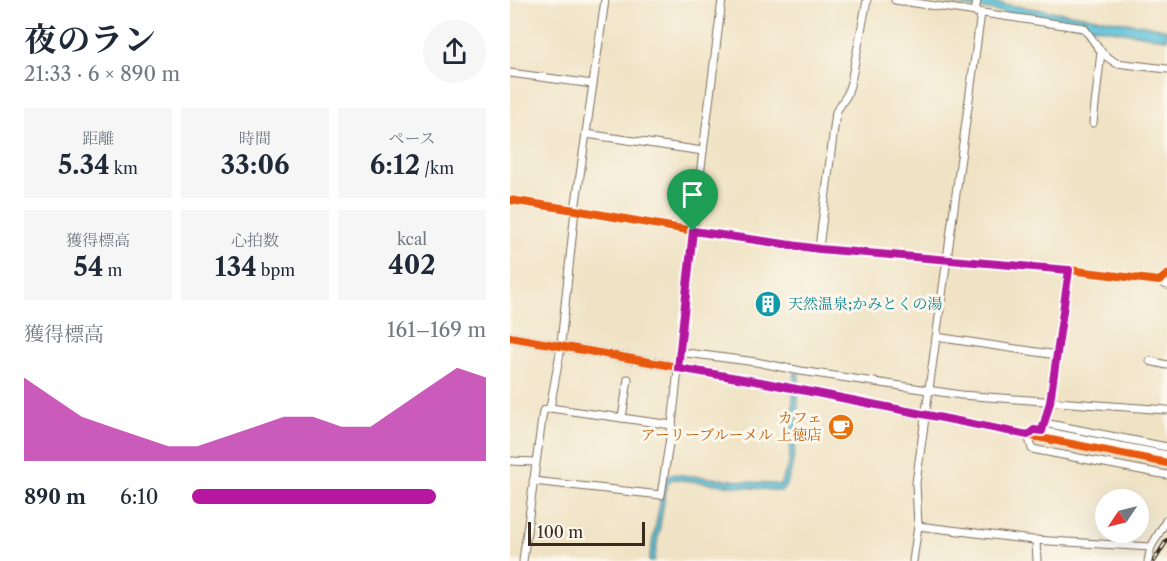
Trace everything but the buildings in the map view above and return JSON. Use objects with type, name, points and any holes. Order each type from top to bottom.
[{"type":"street","points":[[550,408],[561,346],[575,210],[605,0]]},
{"type":"street","points":[[534,481],[661,495],[672,426],[693,231],[722,0]]},
{"type":"street","points":[[819,249],[836,112],[848,95],[867,0]]},
{"type":"street","points":[[895,0],[1084,28],[1101,52],[1116,63],[1167,69]]},
{"type":"street","points":[[913,561],[918,526],[916,483],[978,12],[976,0]]},
{"type":"street","points":[[1093,123],[1101,52]]},
{"type":"street","points":[[510,73],[593,84]]},
{"type":"street","points":[[586,134],[703,151]]},
{"type":"street","points":[[510,200],[693,231],[819,249],[1069,270],[1159,281],[1167,285]]},
{"type":"street","points":[[1042,431],[1050,402],[1069,270]]},
{"type":"street","points":[[1159,281],[1167,275]]},
{"type":"street","points":[[510,337],[761,382],[1167,464]]},
{"type":"street","points":[[936,337],[1057,355]]},
{"type":"street","points":[[679,352],[961,395],[1167,410]]},
{"type":"street","points":[[1150,361],[1167,364]]},
{"type":"street","points":[[622,418],[628,379]]},
{"type":"street","points":[[523,561],[543,411],[550,408],[672,426]]},
{"type":"street","points":[[1044,423],[1167,447]]},
{"type":"street","points":[[1028,435],[1034,430],[1042,431],[1167,455]]},
{"type":"street","points":[[1028,435],[1032,449],[1167,475]]},
{"type":"street","points":[[510,461],[535,462]]},
{"type":"street","points":[[1148,561],[1151,547],[1167,519]]},
{"type":"street","points":[[918,526],[1036,540],[1151,547]]},
{"type":"street","points":[[1036,540],[1037,561]]},
{"type":"water","points":[[927,0],[975,0],[1150,26],[1167,30],[1167,39]]},
{"type":"water","points":[[795,372],[799,373],[797,417],[794,455],[787,484],[781,491],[672,479],[667,484],[654,561],[649,561],[665,477],[671,474],[780,485],[789,464]]},
{"type":"railway","points":[[1154,561],[1167,540]]},
{"type":"cycle path","points":[[510,200],[693,231],[819,248],[1069,270],[1159,281],[1167,275]]},
{"type":"cycle path","points":[[510,337],[761,382],[1167,463]]},
{"type":"place","name":"天然温泉;かみとくの湯","points":[[768,304]]},
{"type":"place","name":"カフェ アーリーブルーメル 上徳店","points":[[841,427]]},
{"type":"route","points":[[693,231],[819,249],[1069,270],[1050,402],[1042,431],[1034,430],[1028,435],[761,382],[678,368],[693,231]]}]
